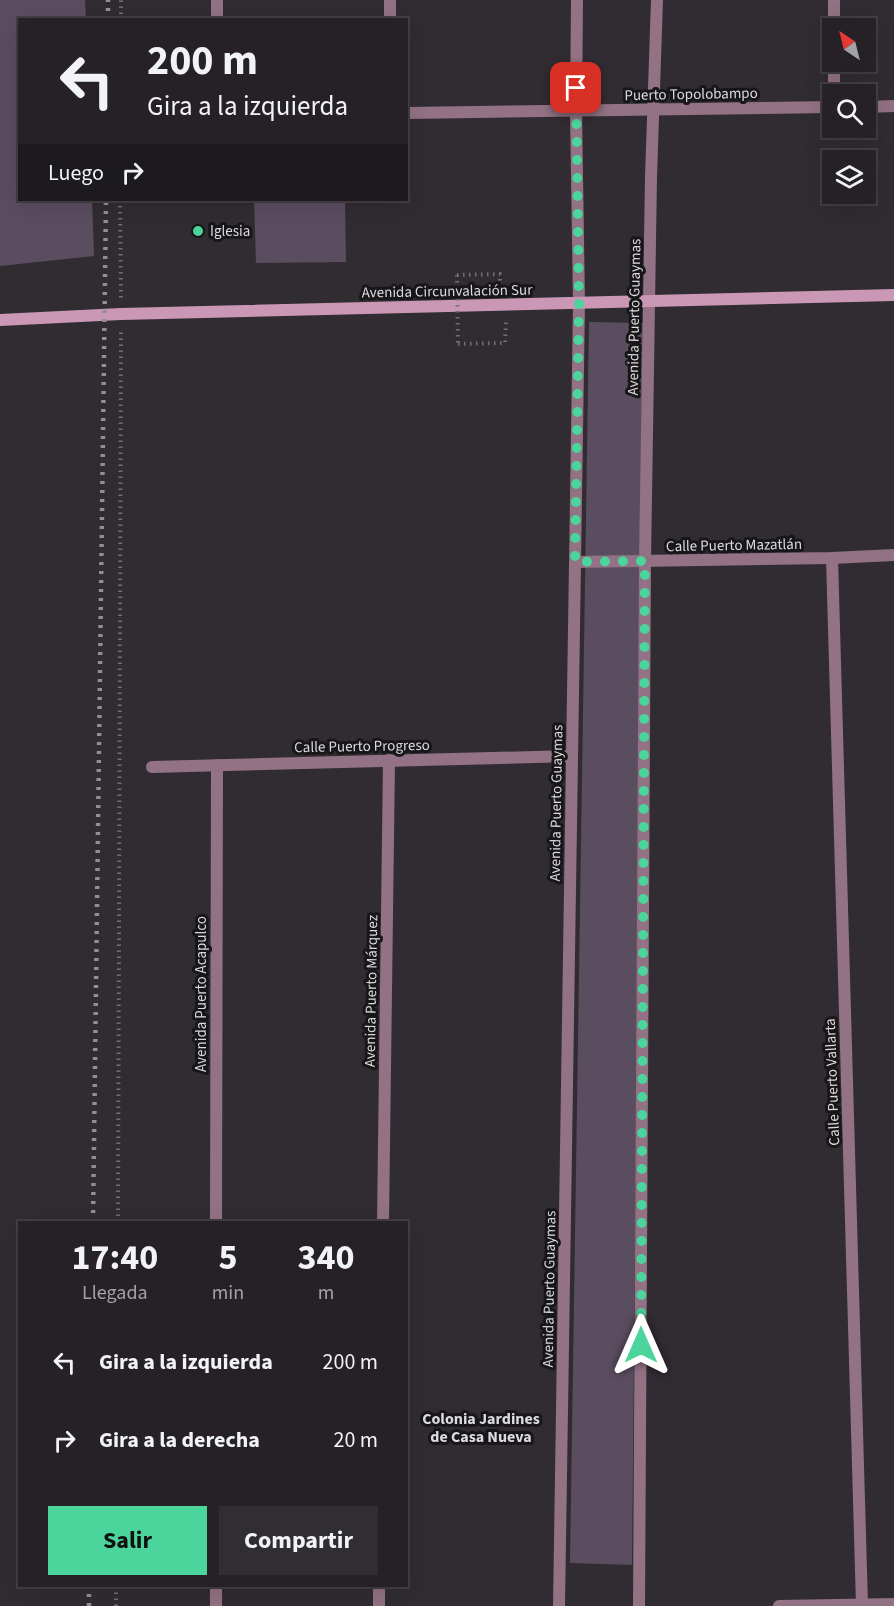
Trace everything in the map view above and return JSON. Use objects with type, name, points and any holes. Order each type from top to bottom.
[{"type":"street","points":[[217,0],[217,18]]},
{"type":"street","points":[[390,0],[390,18]]},
{"type":"street","name":"Avenida Puerto Guaymas","points":[[559,1606],[579,303],[577,0]]},
{"type":"street","name":"Avenida Puerto Guaymas","points":[[639,1606],[645,561],[657,0]]},
{"type":"street","points":[[834,0],[834,18]]},
{"type":"street","points":[[876,107],[894,106]]},
{"type":"street","name":"Puerto Topolobampo","points":[[408,113],[822,107]]},
{"type":"street","name":"Avenida Circunvalación Sur","points":[[0,320],[121,314],[894,295]]},
{"type":"street","name":"Calle Puerto Mazatlán","points":[[575,562],[894,555]]},
{"type":"street","name":"Calle Puerto Vallarta","points":[[832,558],[862,1605]]},
{"type":"street","name":"Calle Puerto Progreso","points":[[152,767],[572,756]]},
{"type":"street","name":"Avenida Puerto Márquez","points":[[383,1221],[388,760]]},
{"type":"street","name":"Avenida Puerto Acapulco","points":[[216,1221],[217,765]]},
{"type":"street","points":[[216,1587],[216,1606]]},
{"type":"street","points":[[379,1587],[379,1606]]},
{"type":"street","points":[[779,1606],[894,1604]]},
{"type":"path","points":[[121,0],[121,18]]},
{"type":"path","points":[[118,1221],[120,201]]},
{"type":"path","points":[[500,274],[457,275],[458,344],[505,343]]},
{"type":"path","points":[[116,1587],[116,1606]]},
{"type":"shaded area","points":[[0,0],[85,0],[86,18],[18,18],[18,201],[92,201],[94,256],[0,266]]},
{"type":"shaded area","points":[[254,201],[345,201],[346,262],[256,263]]},
{"type":"shaded area","points":[[589,322],[644,323],[632,1565],[570,1563]]},
{"type":"railway","points":[[108,0],[108,18]]},
{"type":"railway","points":[[93,1221],[106,201]]},
{"type":"railway","points":[[89,1587],[89,1606]]},
{"type":"place","name":"Iglesia","points":[[198,231]]},
{"type":"district","name":"Colonia Jardines de Casa Nueva","points":[[481,1427]]},
{"type":"route","points":[[576,88],[579,303],[575,562],[645,561],[641,1345]]}]
